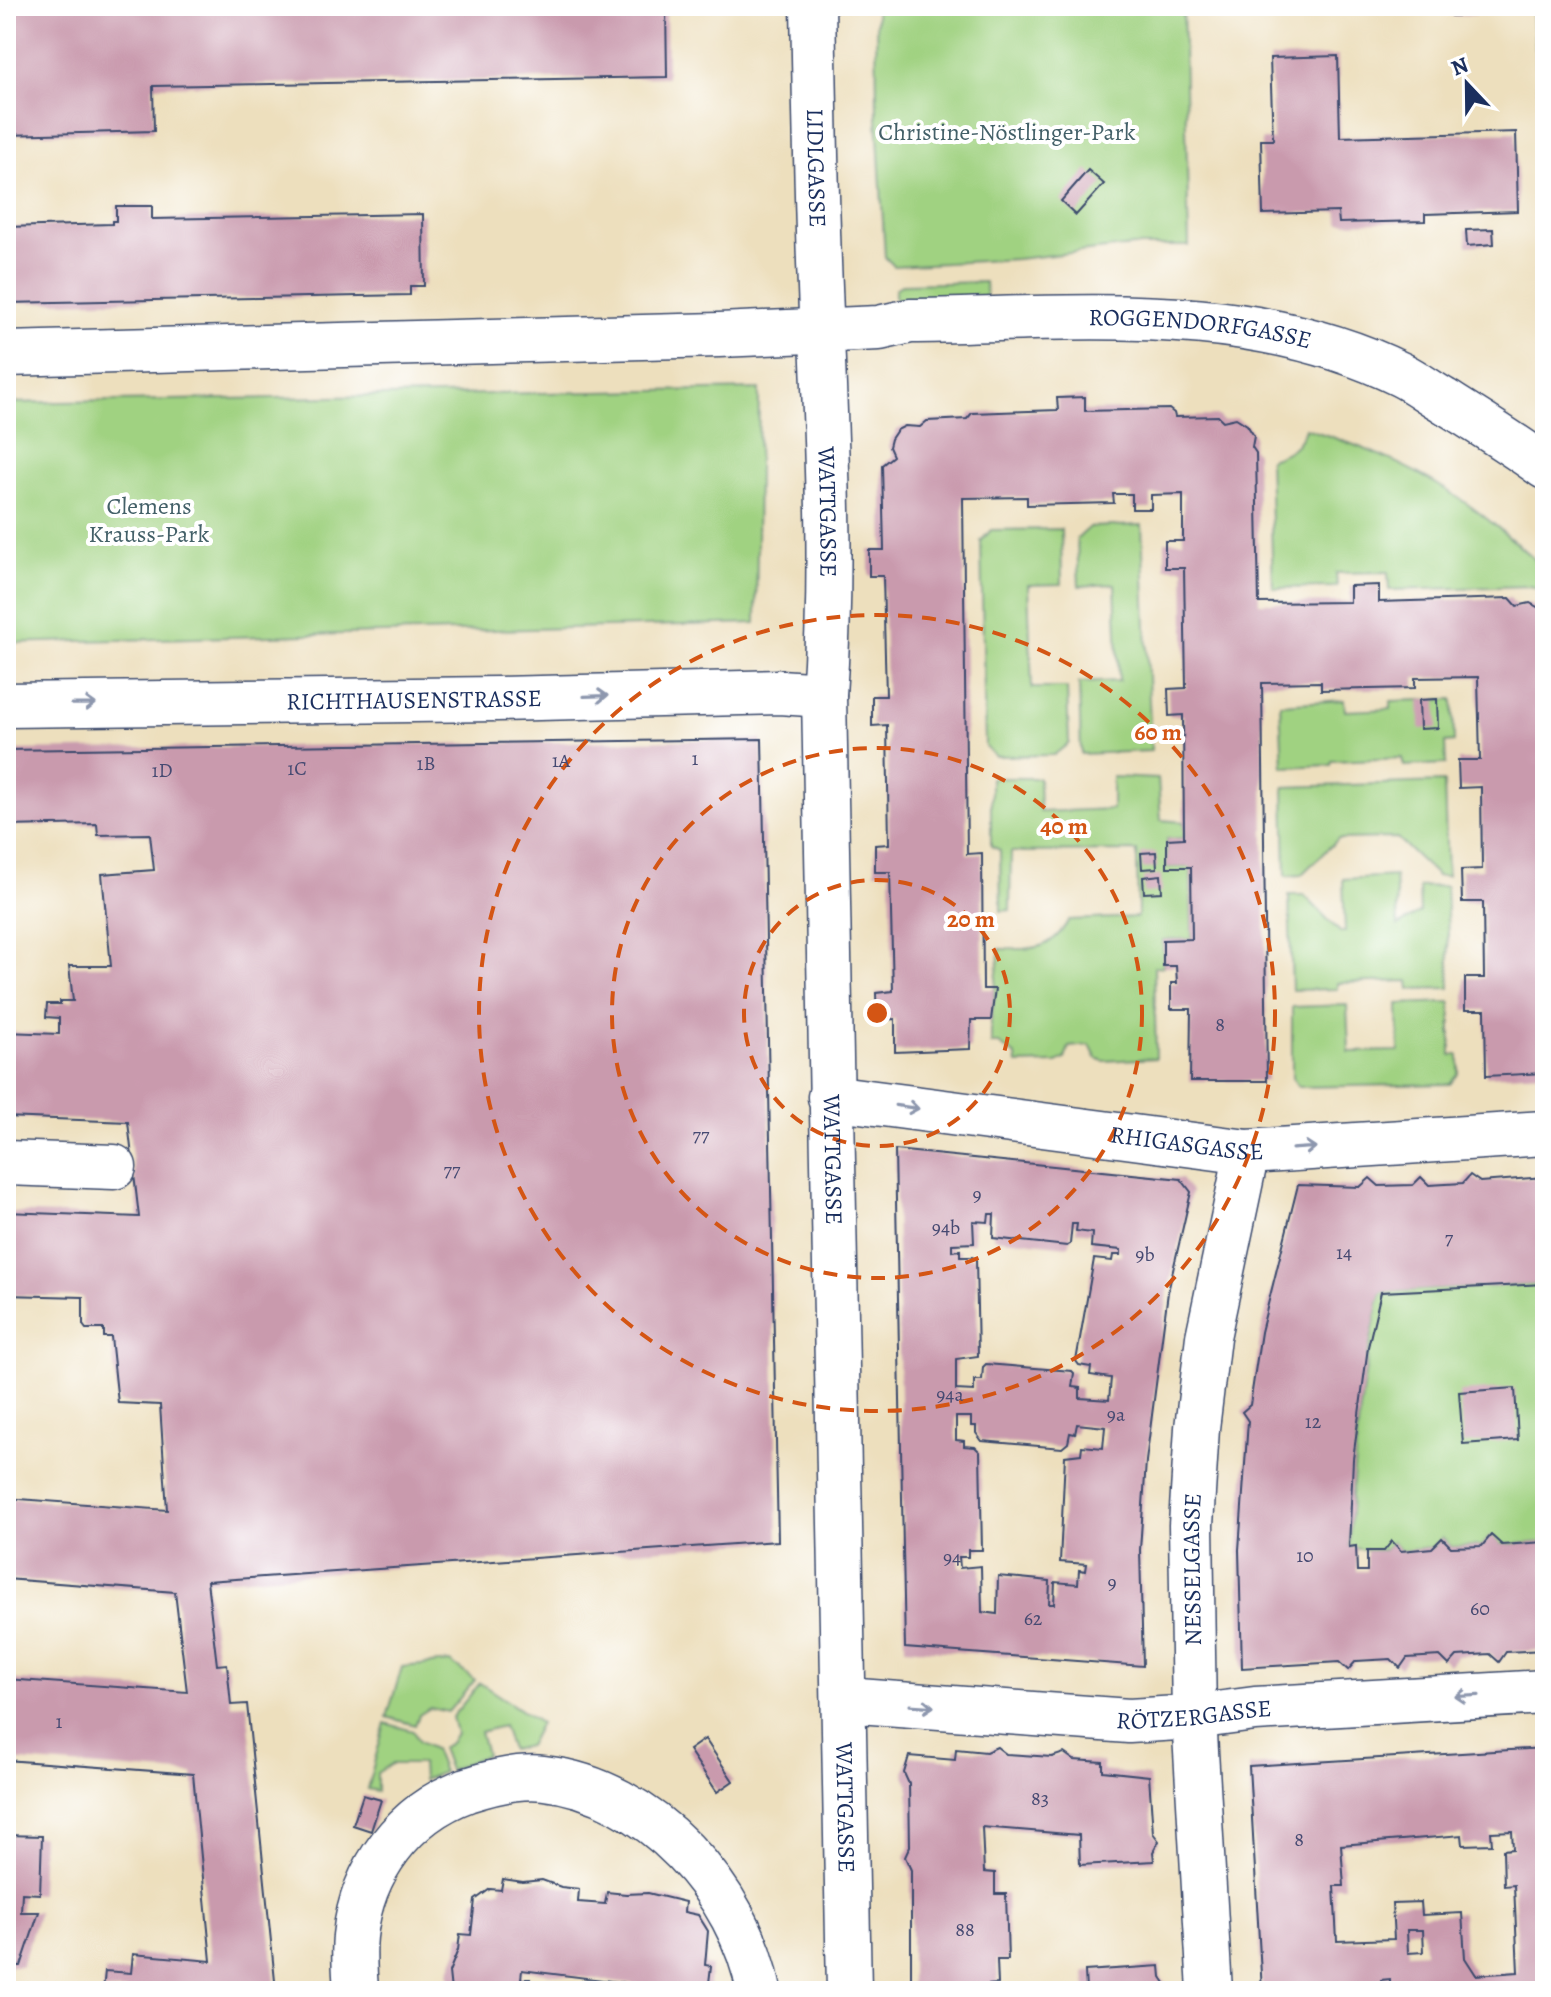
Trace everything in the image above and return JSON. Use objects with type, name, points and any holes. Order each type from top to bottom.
[{"type":"street","name":"LIDLGASSE","points":[[813,6],[821,330]]},
{"type":"street","name":"ROGGENDORFGASSE","points":[[821,330],[879,328],[910,321],[1167,318],[1275,333],[1336,348],[1402,375],[1505,438],[1545,467]]},
{"type":"street","points":[[6,354],[576,340],[821,330]]},
{"type":"street","name":"WATTGASSE","points":[[821,330],[826,392],[828,603],[824,695],[849,1991]]},
{"type":"street","name":"RICHTHAUSENSTRASSE","points":[[6,705],[779,692],[824,695]]},
{"type":"street","name":"RHIGASGASSE","points":[[830,1097],[1247,1152],[1545,1133]]},
{"type":"street","name":"NESSELGASSE","points":[[1210,1991],[1194,1717],[1191,1525],[1197,1428],[1208,1337],[1247,1152]]},
{"type":"street","points":[[6,1163],[114,1167]]},
{"type":"street","name":"RÖTZERGASSE","points":[[845,1700],[1129,1721],[1255,1709],[1545,1692]]},
{"type":"street","points":[[356,1991],[354,1939],[359,1912],[371,1877],[395,1840],[414,1821],[444,1800],[482,1785],[519,1778],[545,1778],[589,1789],[616,1801],[664,1831],[695,1863],[725,1902],[753,1965],[759,1991]]},
{"type":"green space","name":"Christine-Nöstlinger-Park","points":[[876,6],[1183,6],[1189,246],[1133,246],[1017,259],[894,266],[885,257],[877,118]]},
{"type":"green space","points":[[1532,6],[1545,6],[1545,172]]},
{"type":"green space","points":[[985,282],[986,297],[895,299],[895,289],[903,284]]},
{"type":"green space","name":"Clemens Krauss-Park","points":[[759,389],[756,623],[6,643],[6,403]]},
{"type":"green space","points":[[1305,428],[1396,463],[1461,500],[1545,569],[1545,588],[1389,590],[1388,572],[1336,573],[1337,587],[1273,588],[1269,459],[1292,449]]},
{"type":"green space","points":[[1142,525],[1151,751],[1081,754],[1079,683],[1119,681],[1115,584],[1079,586],[1077,539],[1090,527]]},
{"type":"green space","points":[[1061,529],[1062,584],[1028,585],[1032,688],[1067,688],[1069,743],[1054,755],[995,756],[985,747],[981,541],[991,530]]},
{"type":"green space","points":[[1453,699],[1454,742],[1445,743],[1446,764],[1404,766],[1402,758],[1283,767],[1280,704],[1344,700],[1345,711],[1391,709],[1391,701]]},
{"type":"green space","points":[[1112,777],[1158,779],[1161,820],[1184,822],[1184,838],[1167,839],[1167,867],[1191,867],[1192,939],[1163,940],[1163,966],[1154,967],[1156,1058],[1104,1061],[1096,1058],[1090,1045],[1069,1047],[1065,1059],[1057,1063],[1017,1064],[1016,1056],[999,1044],[991,1044],[1000,949],[1022,949],[1048,943],[1069,920],[1138,917],[1137,851],[1011,852],[1010,910],[1001,911],[1000,850],[991,846],[991,778],[1039,778],[1040,812],[1112,809]]},
{"type":"green space","points":[[1444,782],[1447,876],[1437,876],[1397,838],[1338,839],[1301,875],[1286,876],[1284,787]]},
{"type":"green space","points":[[1395,876],[1398,926],[1420,912],[1419,887],[1446,886],[1450,988],[1410,989],[1409,981],[1337,983],[1337,989],[1292,990],[1289,895],[1304,895],[1340,932],[1345,932],[1343,879]]},
{"type":"green space","points":[[1451,1002],[1451,1055],[1459,1055],[1459,1073],[1450,1084],[1299,1087],[1292,1078],[1292,1007],[1347,1005],[1349,1052],[1399,1051],[1398,1004]]},
{"type":"green space","points":[[1545,1284],[1545,1542],[1502,1545],[1491,1536],[1482,1546],[1451,1547],[1442,1538],[1432,1548],[1401,1551],[1392,1541],[1385,1550],[1349,1547],[1359,1418],[1381,1292]]},
{"type":"green space","points":[[450,1662],[475,1680],[448,1712],[430,1708],[419,1715],[415,1725],[387,1717],[402,1667]]},
{"type":"green space","points":[[480,1683],[540,1723],[528,1746],[511,1750],[503,1726],[480,1732],[486,1755],[449,1770],[441,1748],[450,1743],[456,1733],[452,1717]]},
{"type":"green space","points":[[385,1723],[413,1731],[419,1742],[434,1749],[443,1772],[423,1780],[422,1764],[391,1764],[377,1773],[377,1791],[367,1789]]},
{"type":"building","points":[[6,6],[666,6],[667,77],[153,86],[154,131],[6,135]]},
{"type":"building","points":[[1450,6],[1475,6],[1476,15],[1451,16]]},
{"type":"building","points":[[1338,56],[1340,137],[1516,132],[1518,211],[1425,214],[1425,221],[1339,223],[1338,212],[1263,214],[1261,140],[1273,140],[1270,58]]},
{"type":"building","points":[[1088,170],[1104,184],[1076,215],[1061,201]]},
{"type":"building","points":[[116,206],[152,206],[152,219],[423,214],[424,286],[410,286],[410,295],[6,303],[6,227],[112,224],[116,221]]},
{"type":"building","points":[[1493,229],[1494,244],[1467,246],[1466,230]]},
{"type":"building","points":[[1085,397],[1085,411],[1169,409],[1175,417],[1218,416],[1223,421],[1236,418],[1247,425],[1254,436],[1252,447],[1256,453],[1259,603],[1350,602],[1350,586],[1379,585],[1379,602],[1510,598],[1517,606],[1530,603],[1539,608],[1545,618],[1545,1073],[1486,1076],[1485,1010],[1465,1010],[1465,978],[1484,978],[1483,902],[1462,902],[1461,870],[1482,869],[1481,787],[1459,788],[1458,760],[1480,760],[1478,677],[1415,678],[1415,688],[1321,690],[1321,682],[1262,683],[1267,1081],[1190,1081],[1191,1009],[1171,1009],[1171,983],[1177,983],[1176,966],[1163,966],[1163,940],[1192,939],[1191,867],[1167,867],[1167,839],[1184,838],[1183,715],[1169,716],[1168,689],[1186,688],[1184,568],[1165,568],[1165,541],[1183,541],[1183,494],[1151,495],[1151,509],[1132,509],[1132,494],[1113,494],[1114,503],[1027,505],[1027,497],[963,498],[967,854],[982,853],[983,989],[995,989],[991,1020],[971,1020],[970,1049],[895,1052],[895,1019],[877,1020],[876,993],[893,991],[890,872],[875,872],[875,845],[889,844],[887,725],[872,726],[872,696],[886,696],[883,576],[869,576],[869,550],[884,550],[882,465],[893,456],[889,447],[891,439],[897,430],[905,426],[920,427],[927,421],[967,419],[972,413],[1058,410],[1057,398]]},
{"type":"building","points":[[1437,699],[1438,728],[1420,729],[1419,700]]},
{"type":"building","points":[[762,739],[778,1541],[207,1581],[217,1665],[227,1664],[231,1705],[247,1704],[276,1991],[103,1991],[105,1971],[131,1973],[133,1954],[211,1961],[193,1774],[6,1760],[6,1679],[187,1692],[175,1592],[6,1579],[6,1498],[167,1510],[160,1405],[118,1403],[111,1337],[104,1337],[104,1329],[86,1329],[83,1325],[83,1297],[6,1295],[6,1212],[139,1217],[128,1122],[6,1117],[6,1032],[59,1034],[59,1018],[46,1017],[47,1004],[73,1001],[69,966],[111,966],[102,874],[154,870],[150,834],[98,835],[97,824],[6,826],[6,750]]},
{"type":"building","points":[[1156,852],[1157,868],[1142,869],[1141,853]]},
{"type":"building","points":[[1161,875],[1162,892],[1144,893],[1143,877]]},
{"type":"building","points":[[895,1150],[1181,1179],[1191,1192],[1168,1292],[1146,1461],[1140,1550],[1143,1666],[905,1648]],"holes":[[[989,1214],[994,1214],[993,1238],[1067,1246],[1070,1244],[1072,1224],[1077,1224],[1076,1231],[1092,1233],[1091,1247],[1121,1250],[1121,1255],[1113,1255],[1112,1261],[1094,1259],[1076,1361],[1079,1365],[1091,1367],[1090,1375],[1111,1378],[1109,1400],[1080,1398],[1080,1388],[1072,1387],[1072,1371],[986,1364],[982,1380],[974,1380],[974,1391],[956,1390],[956,1359],[978,1356],[976,1259],[960,1257],[960,1250],[952,1251],[952,1244],[974,1243],[973,1221],[988,1222]],[[956,1417],[971,1417],[971,1426],[976,1426],[976,1433],[982,1441],[1062,1448],[1068,1443],[1070,1433],[1075,1434],[1077,1424],[1105,1427],[1103,1448],[1082,1446],[1081,1454],[1065,1456],[1060,1562],[1087,1564],[1086,1571],[1079,1570],[1078,1584],[1055,1582],[1054,1604],[1049,1604],[1050,1581],[998,1576],[997,1614],[982,1612],[981,1566],[960,1568],[959,1557],[968,1557],[968,1550],[982,1550],[980,1452],[975,1447],[964,1446],[964,1441],[956,1440]]]},
{"type":"building","points":[[1470,1175],[1480,1182],[1545,1177],[1545,1284],[1381,1292],[1368,1347],[1353,1459],[1349,1547],[1356,1546],[1357,1571],[1367,1571],[1367,1551],[1384,1551],[1392,1541],[1401,1551],[1432,1548],[1442,1538],[1451,1547],[1482,1546],[1491,1535],[1502,1545],[1545,1542],[1545,1650],[1506,1652],[1499,1662],[1490,1654],[1457,1656],[1449,1665],[1440,1656],[1407,1658],[1400,1668],[1391,1659],[1356,1661],[1348,1670],[1339,1662],[1242,1668],[1239,1550],[1248,1421],[1242,1412],[1250,1405],[1261,1332],[1298,1185],[1360,1187],[1370,1178],[1379,1186],[1413,1185],[1421,1177],[1429,1185],[1463,1183]]},
{"type":"building","points":[[1515,1388],[1518,1440],[1463,1444],[1459,1392]]},
{"type":"building","points":[[705,1739],[733,1781],[717,1792],[689,1750]]},
{"type":"building","points":[[997,1747],[1006,1754],[1052,1757],[1064,1753],[1074,1760],[1103,1762],[1103,1771],[1149,1776],[1153,1833],[1159,1841],[1153,1852],[1154,1861],[1080,1865],[1079,1835],[982,1827],[984,1872],[995,1873],[995,1894],[1006,1894],[1008,1960],[997,1960],[998,1984],[988,1985],[988,1991],[911,1991],[911,1870],[905,1857],[910,1846],[909,1784],[904,1773],[909,1756],[955,1760],[956,1749],[986,1752]]},
{"type":"building","points":[[1545,1748],[1545,1991],[1390,1991],[1390,1979],[1381,1980],[1381,1990],[1350,1991],[1350,1982],[1342,1982],[1342,1991],[1262,1991],[1249,1766]],"holes":[[[1512,1831],[1513,1849],[1503,1850],[1504,1886],[1514,1885],[1518,1972],[1476,1975],[1465,1958],[1462,1913],[1422,1915],[1421,1902],[1392,1903],[1394,1939],[1337,1941],[1334,1886],[1344,1886],[1341,1845],[1462,1835],[1463,1845],[1492,1844],[1491,1832]],[[1407,1930],[1423,1930],[1424,1952],[1408,1953]]]},
{"type":"building","points":[[363,1795],[381,1800],[371,1831],[353,1825]]},
{"type":"building","points":[[6,1835],[42,1836],[40,1894],[22,1893],[21,1912],[39,1912],[21,1966],[6,1966]]},
{"type":"building","points":[[503,1879],[523,1882],[542,1880],[579,1889],[578,1902],[605,1904],[607,1892],[648,1893],[685,1902],[684,1912],[698,1915],[708,1931],[705,1965],[711,1966],[711,1991],[643,1991],[644,1985],[522,1970],[521,1979],[530,1979],[529,1986],[545,1991],[451,1991],[449,1972],[458,1950],[460,1934],[471,1935],[475,1900],[490,1889],[501,1890]]},
{"type":"building","points":[[1160,1966],[1161,1977],[1167,1986],[1164,1991],[1086,1991],[1085,1971]]}]
